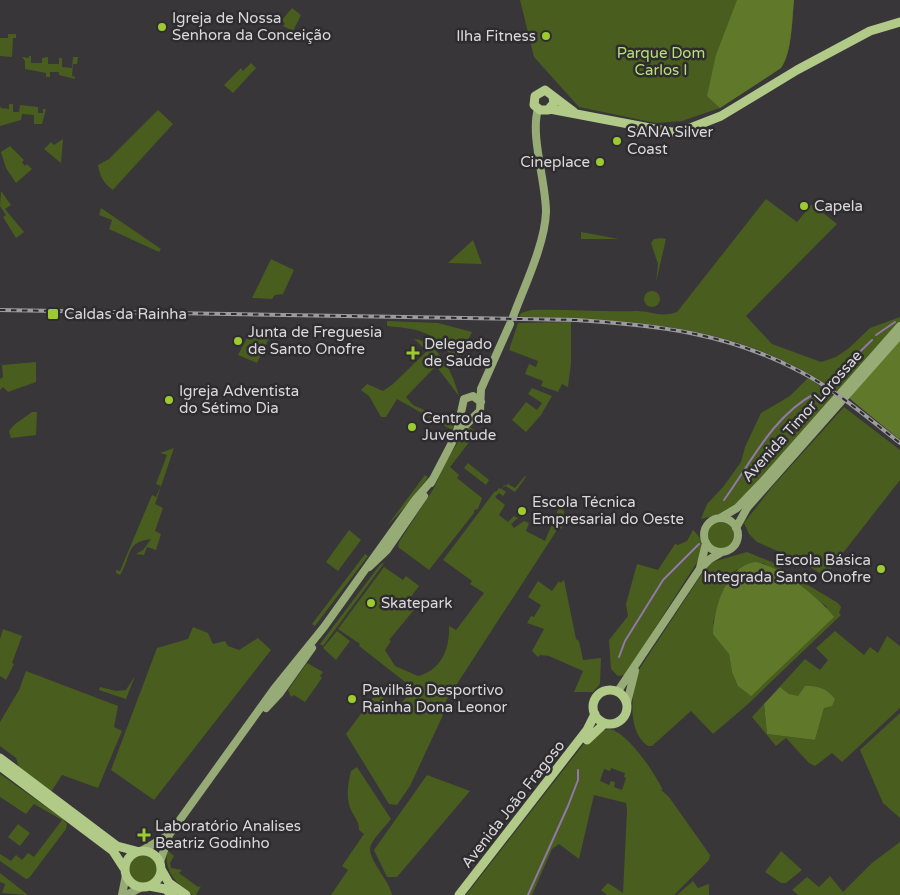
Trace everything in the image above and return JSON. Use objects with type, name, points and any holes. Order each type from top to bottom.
[{"type":"main road","points":[[538,109],[550,109],[675,133],[728,113],[798,70],[870,31],[900,22]]},
{"type":"main road","points":[[126,895],[158,879],[169,835],[306,653],[367,568],[414,512],[433,480],[457,433],[464,399],[473,396],[480,389],[511,321],[538,246],[546,213],[536,128],[538,109],[534,100],[537,93],[545,90],[577,114]]},
{"type":"main road","points":[[550,109],[554,103],[553,96]]},
{"type":"main road","points":[[662,130],[688,128]]},
{"type":"main road","name":"Avenida Timor Lorossae","points":[[720,518],[737,508],[764,480],[900,326]]},
{"type":"main road","name":"Avenida Timor Lorossae","points":[[736,528],[748,508],[900,335]]},
{"type":"main road","points":[[457,433],[480,410],[480,389]]},
{"type":"main road","points":[[473,396],[481,402]]},
{"type":"main road","points":[[462,408],[465,414],[473,416]]},
{"type":"main road","points":[[699,570],[706,543],[704,533],[706,527],[711,522],[720,518],[731,522],[736,528],[738,538],[736,544],[728,551],[712,550],[706,543]]},
{"type":"main road","points":[[618,691],[699,570],[710,559],[722,552]]},
{"type":"main road","points":[[627,703],[618,691],[608,689],[598,694],[594,702],[594,714],[605,723],[612,724],[623,718],[627,712],[627,703],[636,666]]},
{"type":"main road","name":"Avenida João Fragoso","points":[[459,895],[588,730],[594,714]]},
{"type":"main road","name":"Avenida João Fragoso","points":[[466,895],[586,741],[605,723]]},
{"type":"main road","points":[[0,758],[117,846],[153,854],[169,883],[186,895]]},
{"type":"main road","points":[[0,766],[113,851],[132,884],[164,889],[173,895]]},
{"type":"main road","points":[[122,895],[128,858],[169,835]]},
{"type":"green space","name":"Parque Dom Carlos I","points":[[520,0],[794,0],[789,45],[785,62],[781,68],[720,108],[682,121],[656,123],[579,107],[534,57]]},
{"type":"green space","points":[[737,0],[794,0],[792,26],[785,62],[781,68],[720,108],[707,96],[716,55]]},
{"type":"green space","points":[[292,8],[301,15],[293,31],[283,26],[285,24],[282,20]]},
{"type":"green space","points":[[8,34],[16,34],[16,38],[13,38],[12,57],[0,56],[0,38],[8,38]]},
{"type":"green space","points":[[31,56],[31,63],[42,63],[42,58],[48,57],[48,64],[59,64],[59,58],[62,58],[62,67],[72,68],[73,57],[78,57],[77,64],[73,64],[72,76],[75,79],[59,75],[59,72],[50,72],[50,77],[46,77],[46,73],[25,69],[25,61],[22,57],[29,58]]},
{"type":"green space","points":[[251,63],[256,68],[233,93],[224,85],[241,68],[243,71]]},
{"type":"green space","points":[[9,104],[13,104],[13,112],[19,112],[20,105],[38,107],[38,113],[43,113],[43,109],[46,109],[42,124],[34,124],[34,115],[22,114],[21,120],[0,126],[0,106],[1,108],[9,109]]},
{"type":"green space","points":[[158,110],[173,124],[113,190],[102,179],[98,165],[109,159]]},
{"type":"green space","points":[[63,139],[61,163],[44,149],[51,142],[54,145]]},
{"type":"green space","points":[[10,146],[24,160],[22,162],[25,166],[27,164],[32,169],[16,183],[6,168],[1,152]]},
{"type":"green space","points":[[1,191],[11,205],[5,209],[24,232],[16,238],[3,217],[6,215],[0,206]]},
{"type":"green space","points":[[766,199],[797,222],[812,204],[837,224],[746,316],[772,344],[821,362],[836,357],[849,348],[870,328],[900,317],[900,321],[838,392],[800,369],[762,352],[724,339],[685,330],[645,324],[604,320],[519,317],[521,313],[531,310],[642,311],[661,314],[677,312]]},
{"type":"green space","points":[[101,208],[161,249],[159,252],[109,229],[112,220],[99,215]]},
{"type":"green space","points":[[581,232],[619,239],[581,239]]},
{"type":"green space","points":[[654,239],[666,239],[656,282],[658,264],[651,243]]},
{"type":"green space","points":[[473,240],[482,264],[448,263]]},
{"type":"green space","points":[[271,259],[294,270],[283,294],[275,295],[272,299],[252,298]]},
{"type":"green space","points":[[652,291],[658,293],[660,299],[658,305],[652,307],[646,305],[644,299],[646,293]]},
{"type":"green space","points":[[387,321],[438,323],[472,332],[467,342],[465,341],[458,358],[431,336],[413,329],[387,326]]},
{"type":"green space","points":[[571,322],[571,363],[568,387],[562,384],[558,392],[541,386],[543,381],[525,374],[529,364],[536,367],[538,361],[509,350],[518,323]]},
{"type":"green space","points":[[248,336],[269,338],[257,363],[238,355]]},
{"type":"green space","points":[[900,338],[900,440],[849,398]]},
{"type":"green space","points":[[414,339],[423,341],[444,360],[459,396],[436,366],[406,397],[413,405],[455,424],[452,430],[397,399],[386,417],[381,417],[369,396],[361,390],[367,384],[383,391],[393,384],[427,351]]},
{"type":"green space","points":[[36,362],[36,382],[8,392],[3,387],[0,390],[0,379],[3,377],[2,365]]},
{"type":"green space","points":[[808,378],[833,395],[819,414],[742,501],[717,515],[701,519],[707,504],[723,487],[741,462],[745,447],[761,413],[790,396]]},
{"type":"green space","points":[[532,388],[552,396],[541,415],[526,432],[512,420],[526,402],[537,410],[542,403],[528,394]]},
{"type":"green space","points":[[844,407],[900,450],[900,480],[825,576],[796,559],[757,542],[749,534],[744,523],[772,487]]},
{"type":"green space","points":[[32,412],[37,412],[36,435],[11,438],[9,431],[15,424]]},
{"type":"green space","points":[[468,426],[477,432],[450,467],[459,475],[457,478],[482,498],[478,509],[474,510],[474,513],[429,570],[398,547],[399,542],[434,488],[445,463]]},
{"type":"green space","points":[[174,448],[155,504],[163,508],[155,531],[161,534],[156,550],[147,547],[144,555],[136,554],[143,550],[151,539],[137,543],[130,551],[120,575],[116,573],[116,570],[120,571],[152,495],[156,497],[161,486],[156,484],[167,455],[160,453]]},
{"type":"green space","points":[[468,463],[489,480],[486,485],[464,468]]},
{"type":"green space","points":[[425,475],[428,477],[407,505],[387,526]]},
{"type":"green space","points":[[526,477],[515,492],[505,486],[508,484],[515,488]]},
{"type":"green space","points":[[503,488],[506,492],[503,496],[499,493],[495,497],[505,505],[499,515],[508,522],[514,516],[518,518],[511,524],[514,528],[524,521],[529,523],[526,531],[545,541],[563,498],[564,516],[562,528],[557,530],[442,707],[443,715],[410,786],[397,805],[389,804],[346,734],[377,692],[397,709],[413,688],[359,646],[360,644],[338,629],[384,567],[403,580],[406,576],[419,586],[410,598],[418,605],[389,640],[391,641],[385,650],[395,666],[418,676],[433,669],[446,650],[449,626],[456,630],[484,593],[470,584],[472,581],[443,560],[495,491]]},
{"type":"green space","points":[[721,518],[733,523],[738,535],[733,547],[721,552],[709,547],[704,535],[709,523]]},
{"type":"green space","points":[[349,530],[361,540],[338,571],[326,562]]},
{"type":"green space","points":[[693,530],[701,542],[701,556],[625,675],[618,676],[611,669],[609,640],[628,616],[626,604],[637,564],[658,570],[675,544],[678,545],[687,541]]},
{"type":"green space","points":[[747,552],[779,565],[781,569],[838,603],[841,607],[839,613],[841,615],[748,704],[713,734],[691,711],[652,746],[648,746],[636,731],[634,721],[633,700],[638,671],[709,563]],"holes":[[[763,563],[792,580],[827,607],[732,672],[729,654],[713,623],[723,596],[736,570]]]},
{"type":"green space","points":[[365,554],[368,556],[315,626],[312,624]]},
{"type":"green space","points":[[385,562],[323,646],[320,644],[379,566]]},
{"type":"green space","points":[[755,562],[775,569],[798,584],[828,609],[834,617],[751,696],[738,686],[732,672],[729,654],[713,634],[719,601],[729,580],[736,571],[745,565]]},
{"type":"green space","points":[[564,580],[576,639],[579,641],[583,660],[601,658],[600,684],[593,692],[574,692],[583,671],[549,656],[540,655],[538,657],[532,651],[544,629],[527,623],[531,616],[534,617],[541,605],[528,597],[538,581],[552,591],[559,581],[560,583]]},
{"type":"green space","points":[[193,627],[208,633],[213,644],[225,641],[228,646],[239,650],[258,638],[271,650],[154,800],[111,770],[157,648],[188,639]]},
{"type":"green space","points":[[3,629],[22,636],[12,663],[14,664],[6,680],[0,676],[0,639]]},
{"type":"green space","points":[[337,631],[350,641],[336,660],[323,648]]},
{"type":"green space","points":[[835,631],[864,655],[870,647],[878,653],[887,636],[900,646],[900,708],[842,762],[832,753],[815,766],[809,763],[786,738],[776,746],[752,717],[805,659],[820,670],[828,660],[816,648]],"holes":[[[780,687],[789,694],[824,708],[815,740],[767,734],[764,704]]]},
{"type":"green space","points":[[307,663],[323,672],[320,676],[322,678],[305,702],[294,695],[291,697],[288,690]]},
{"type":"green space","points":[[26,671],[118,706],[114,727],[122,731],[98,788],[62,775],[49,795],[21,774],[16,758],[0,746],[0,722],[19,690]]},
{"type":"green space","points":[[135,676],[126,699],[99,690],[100,687],[116,691],[126,690]]},
{"type":"green space","points":[[805,686],[822,688],[835,699],[832,706],[824,708],[815,740],[767,734],[764,704],[780,687],[789,694],[798,696]]},
{"type":"green space","points":[[900,713],[900,818],[883,803],[860,750]]},
{"type":"green space","points":[[610,729],[617,732],[633,746],[654,774],[663,790],[660,789],[669,797],[710,855],[709,860],[674,895],[607,895],[601,890],[608,883],[623,893],[627,810],[626,803],[594,795],[579,859],[559,844],[552,849],[532,895],[466,895],[586,741],[599,731]],"holes":[[[611,768],[625,773],[624,777],[626,778],[622,790],[614,787],[615,782],[611,781],[609,785],[600,781],[604,769],[610,771]]]},
{"type":"green space","points":[[357,767],[391,819],[375,838],[370,850],[371,856],[387,882],[392,895],[331,895],[348,870],[342,866],[364,834],[359,830],[348,797],[351,771]]},
{"type":"green space","points":[[0,774],[62,818],[67,824],[66,829],[29,878],[26,879],[0,861],[0,854],[11,861],[16,855],[22,860],[28,853],[34,857],[62,820],[34,804],[26,814],[0,797]]},
{"type":"green space","points":[[427,775],[470,791],[397,877],[387,877],[374,850]]},
{"type":"green space","points":[[18,824],[30,833],[20,846],[8,837]]},
{"type":"green space","points":[[900,842],[900,895],[798,895],[792,890],[807,877],[819,887],[830,876],[843,892],[872,863]]},
{"type":"green space","points":[[167,850],[174,856],[170,863],[171,868],[182,870],[179,873],[198,887],[201,886],[196,895],[186,891],[172,876],[167,865]]},
{"type":"green space","points":[[781,851],[802,870],[786,883],[781,883],[765,872]]},
{"type":"green space","points":[[143,855],[153,859],[157,869],[153,879],[143,883],[133,879],[129,869],[133,859]]},
{"type":"green space","points":[[0,873],[28,895],[2,893],[5,884],[0,882]]},
{"type":"green space","points":[[693,881],[698,888],[709,884],[709,895],[677,895]]},
{"type":"waterway","points":[[876,335],[895,322]]},
{"type":"waterway","points":[[839,372],[872,340]]},
{"type":"waterway","points":[[724,500],[774,428],[786,415],[814,394]]},
{"type":"waterway","points":[[619,657],[625,641],[663,580],[699,544]]},
{"type":"waterway","points":[[528,895],[568,806],[578,780],[578,770]]},
{"type":"railway","points":[[0,310],[576,320],[664,328],[692,333],[746,348],[801,372],[840,396],[900,443]]},
{"type":"place","name":"Igreja de Nossa Senhora da Conceição","points":[[162,27]]},
{"type":"place","name":"Ilha Fitness","points":[[546,36]]},
{"type":"place","name":"SANA Silver Coast","points":[[617,141]]},
{"type":"place","name":"Cineplace","points":[[600,162]]},
{"type":"place","name":"Capela","points":[[804,206]]},
{"type":"place","name":"Caldas da Rainha","points":[[53,314]]},
{"type":"place","name":"Junta de Freguesia de Santo Onofre","points":[[238,341]]},
{"type":"place","name":"Delegado de Saúde","points":[[413,353]]},
{"type":"place","name":"Igreja Adventista do Sétimo Dia","points":[[169,400]]},
{"type":"place","name":"Centro da Juventude","points":[[412,427]]},
{"type":"place","name":"Escola Técnica Empresarial do Oeste","points":[[522,511]]},
{"type":"place","name":"Escola Básica Integrada Santo Onofre","points":[[881,569]]},
{"type":"place","name":"Skatepark","points":[[371,603]]},
{"type":"place","name":"Pavilhão Desportivo Rainha Dona Leonor","points":[[352,699]]},
{"type":"place","name":"Laboratório Analises Beatriz Godinho","points":[[144,835]]}]
